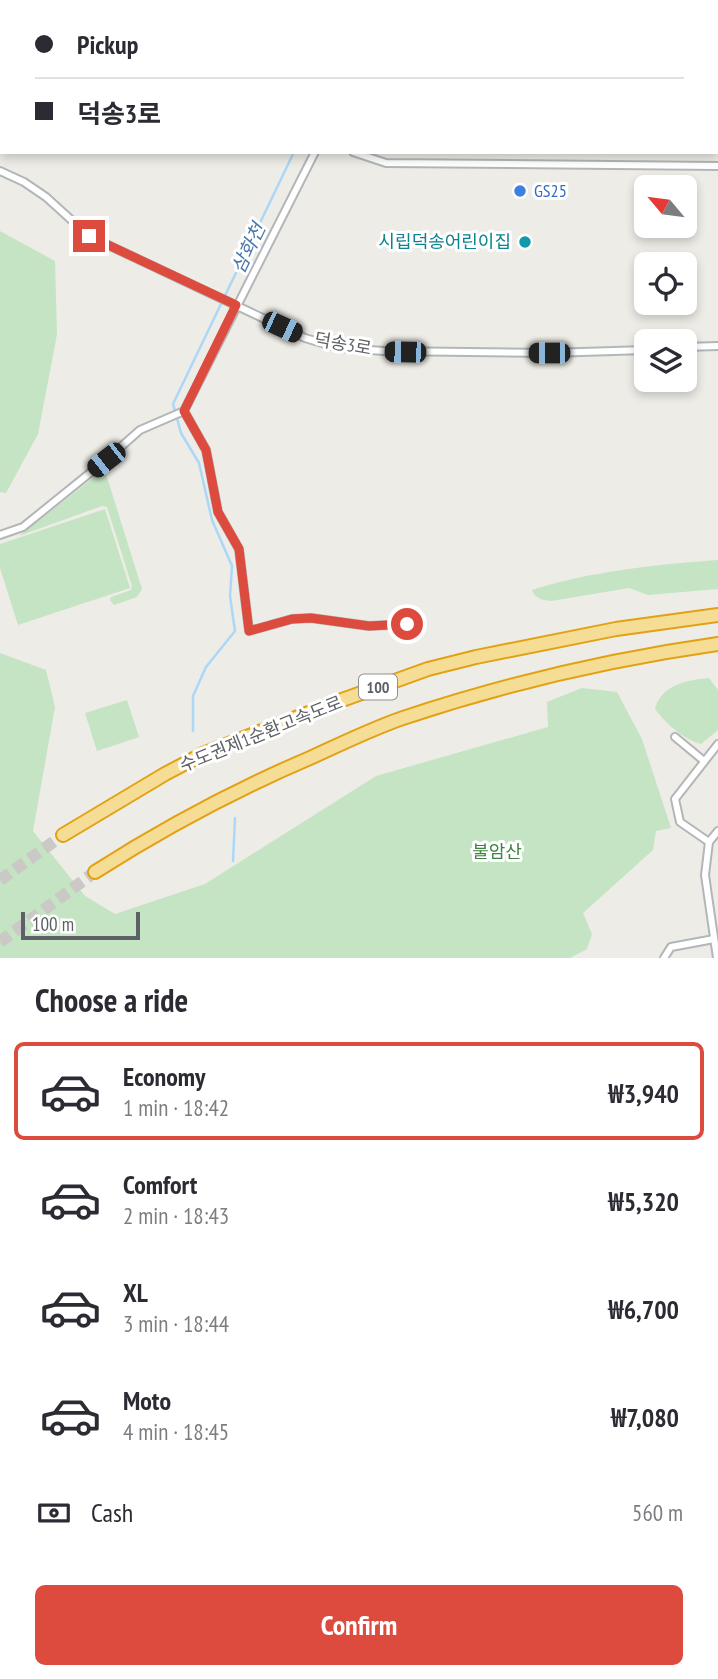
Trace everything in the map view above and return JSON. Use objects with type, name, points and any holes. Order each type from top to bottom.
[{"type":"highway","name":"수도권제1순환고속도로","points":[[63,835],[203,754],[428,669],[616,629],[718,615]]},
{"type":"highway","name":"100","points":[[95,873],[167,828],[234,792],[357,736],[402,719],[541,679],[718,644]]},
{"type":"street","points":[[0,536],[23,527],[140,430],[181,412],[313,154]]},
{"type":"street","points":[[359,154],[386,163],[718,166]]},
{"type":"street","name":"덕송3로","points":[[0,171],[24,182],[46,197],[89,236],[305,338],[339,348],[549,353],[634,349]]},
{"type":"street","points":[[697,347],[718,346]]},
{"type":"street","points":[[181,412],[206,450],[218,512],[239,549],[249,631],[292,619],[311,618],[369,626],[407,624]]},
{"type":"street","points":[[675,737],[704,761]]},
{"type":"street","points":[[709,842],[680,822],[675,799],[718,744]]},
{"type":"street","points":[[717,958],[705,875],[709,842],[718,831]]},
{"type":"street","points":[[664,958],[671,947],[714,939]]},
{"type":"green space","points":[[0,231],[55,261],[57,334],[38,434],[6,493],[0,492]]},
{"type":"green space","points":[[102,471],[106,474],[142,589],[137,597],[114,605],[111,597],[131,590],[132,586],[107,507],[102,506],[19,536]]},
{"type":"green space","points":[[105,509],[130,588],[18,625],[0,568],[0,544]]},
{"type":"green space","points":[[718,560],[718,589],[648,595],[629,588],[551,601],[537,597],[532,590],[600,574]]},
{"type":"green space","name":"불암산","points":[[0,653],[46,670],[55,707],[33,831],[85,896],[115,914],[205,884],[376,776],[548,727],[547,702],[582,688],[617,692],[642,739],[671,828],[656,831],[653,850],[583,913],[592,934],[587,949],[570,958],[0,958]]},
{"type":"green space","points":[[709,678],[718,690],[718,730],[701,744],[675,730],[655,709],[658,701],[669,689],[684,682]]},
{"type":"green space","points":[[127,700],[139,737],[97,751],[85,713]]},
{"type":"waterway","name":"삼화천","points":[[193,731],[193,696],[206,667],[235,631],[230,596],[232,566],[212,520],[199,463],[181,433],[173,404],[293,154]]},
{"type":"waterway","name":"삼화천","points":[[233,861],[235,818]]},
{"type":"tunnel","points":[[0,880],[63,835]]},
{"type":"tunnel","points":[[0,942],[95,872]]},
{"type":"place","name":"GS25","points":[[520,191]]},
{"type":"place","name":"시립덕송어린이집","points":[[525,242]]},
{"type":"route","points":[[89,236],[236,305],[184,411],[206,450],[218,512],[239,549],[249,631],[292,619],[311,618],[369,626],[407,624]]}]
